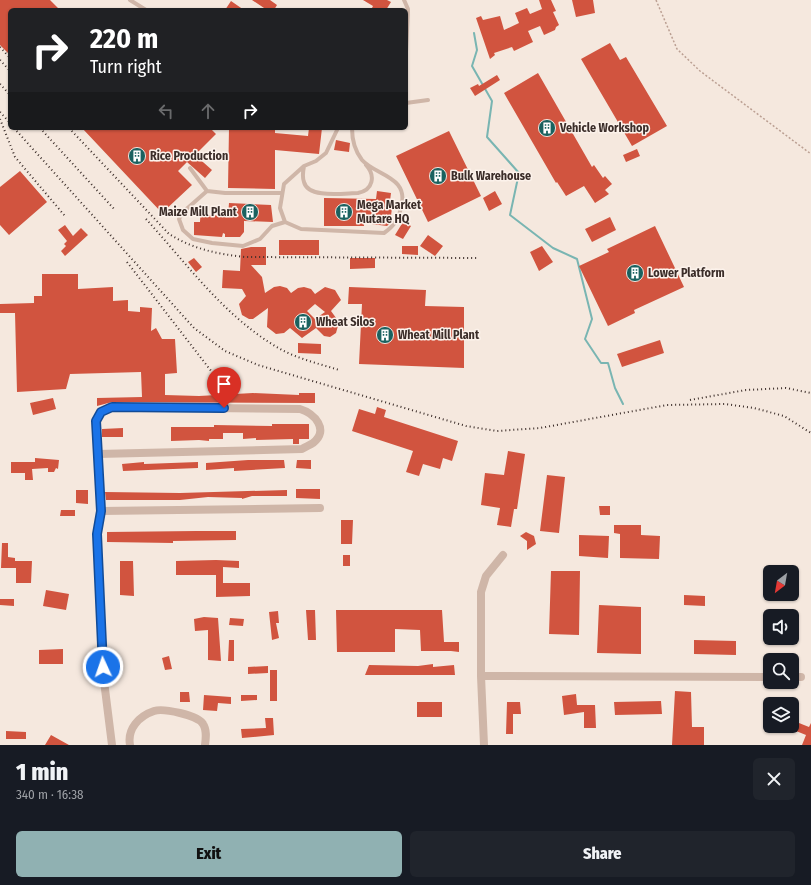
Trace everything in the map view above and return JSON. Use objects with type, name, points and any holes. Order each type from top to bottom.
[{"type":"street","points":[[98,454],[302,449],[314,442],[319,435],[320,424],[315,416],[300,409],[112,407],[101,412],[96,421],[101,511],[97,534],[104,681],[112,745]]},
{"type":"street","points":[[101,511],[320,508]]},
{"type":"street","points":[[484,745],[481,676],[481,592],[486,576],[504,555]]},
{"type":"street","points":[[481,676],[763,677]]},
{"type":"street","points":[[130,745],[128,737],[138,719],[156,710],[188,715],[203,722],[205,745]]},
{"type":"lane","points":[[130,0],[143,8]]},
{"type":"lane","points":[[408,103],[428,100]]},
{"type":"lane","points":[[285,222],[280,208],[281,193],[284,184],[304,166],[316,161],[326,153],[337,130]]},
{"type":"lane","points":[[304,166],[305,186],[316,193],[365,192],[370,186],[372,171],[355,150],[352,130]]},
{"type":"lane","points":[[207,191],[182,213],[179,219],[183,230],[194,239],[212,243],[243,246],[260,239],[272,226],[285,222],[301,229],[384,233],[394,227],[402,203],[402,195],[398,185],[384,173],[363,161]]},
{"type":"lane","points":[[190,168],[207,191],[225,193],[281,193]]},
{"type":"path","points":[[656,0],[677,49],[700,71],[811,154]]},
{"type":"building","points":[[0,0],[50,0],[58,8],[8,8],[8,53],[0,45]]},
{"type":"building","points":[[252,0],[270,0],[277,5],[275,8],[264,8]]},
{"type":"building","points":[[363,0],[387,0],[391,2],[387,8],[372,8],[373,6]]},
{"type":"building","points":[[539,0],[551,0],[556,11],[553,12],[559,25],[555,30],[544,35],[540,26],[528,31],[533,42],[514,51],[512,47],[494,53],[495,55],[490,59],[476,18],[481,16],[483,20],[500,16],[504,30],[519,23],[515,13],[527,8],[530,14],[542,9]]},
{"type":"building","points":[[572,0],[593,0],[595,13],[576,17]]},
{"type":"building","points":[[231,1],[241,8],[226,8]]},
{"type":"building","points":[[610,43],[620,60],[626,57],[667,126],[632,146],[581,59]]},
{"type":"building","name":"Vehicle Workshop","points":[[538,73],[592,167],[594,165],[603,178],[605,176],[612,184],[605,190],[609,194],[595,203],[584,186],[566,196],[557,182],[556,183],[504,93]]},
{"type":"building","points":[[497,75],[500,80],[475,96],[470,88],[478,84],[479,86]]},
{"type":"building","name":"Rice Production","points":[[84,130],[212,130],[216,134],[195,155],[212,170],[205,178],[187,162],[178,171],[192,185],[162,213]]},
{"type":"building","points":[[229,130],[275,130],[275,133],[308,136],[309,130],[322,130],[319,154],[275,150],[275,189],[228,188]]},
{"type":"building","name":"Bulk Warehouse","points":[[449,131],[481,196],[428,222],[396,156]]},
{"type":"building","points":[[336,140],[350,143],[349,152],[334,150]]},
{"type":"building","points":[[637,149],[640,156],[626,162],[623,155]]},
{"type":"building","points":[[20,171],[47,202],[9,235],[0,225],[0,187]]},
{"type":"building","points":[[377,191],[391,193],[390,201],[393,201],[390,223],[387,226],[364,223],[364,226],[324,226],[324,198],[376,199]]},
{"type":"building","points":[[495,191],[502,204],[489,211],[483,198]]},
{"type":"building","points":[[229,203],[271,205],[273,222],[244,221],[244,232],[240,237],[225,237],[225,234],[223,233],[222,237],[194,235],[194,222],[200,222],[201,205],[208,205],[207,215],[228,216]]},
{"type":"building","points":[[610,217],[616,230],[592,242],[585,229]]},
{"type":"building","points":[[403,222],[411,226],[403,239],[395,235]]},
{"type":"building","points":[[65,225],[73,236],[81,228],[88,235],[65,256],[61,251],[66,246],[64,244],[67,241],[58,230]]},
{"type":"building","points":[[655,226],[684,287],[634,310],[635,313],[608,326],[579,266],[609,252],[607,249]]},
{"type":"building","points":[[428,235],[443,246],[435,256],[420,246]]},
{"type":"building","points":[[279,240],[319,240],[319,255],[279,255]]},
{"type":"building","points":[[402,246],[418,246],[418,255],[402,254]]},
{"type":"building","points":[[542,246],[553,262],[539,271],[530,252]]},
{"type":"building","points":[[266,247],[266,265],[251,265],[262,277],[265,293],[274,287],[280,286],[287,288],[291,293],[298,288],[304,287],[311,289],[315,294],[325,287],[335,290],[341,300],[331,311],[339,322],[336,333],[330,337],[324,336],[316,328],[302,338],[290,328],[284,333],[276,334],[267,327],[268,308],[253,319],[249,319],[242,315],[239,304],[246,296],[242,289],[222,288],[223,270],[240,271],[241,249]],"holes":[[[315,304],[325,312],[315,319],[307,311]]]},
{"type":"building","points":[[194,258],[202,267],[196,272],[188,262]]},
{"type":"building","points":[[350,258],[375,258],[375,268],[350,269]]},
{"type":"building","points":[[42,274],[78,274],[78,289],[113,287],[113,301],[128,300],[128,311],[140,312],[140,307],[152,308],[151,331],[156,328],[162,339],[175,339],[177,373],[165,374],[165,395],[199,396],[253,393],[299,395],[299,393],[315,393],[315,403],[112,402],[97,406],[97,398],[142,397],[141,372],[70,374],[66,389],[17,392],[15,313],[0,313],[0,304],[34,303],[34,296],[42,296]]},
{"type":"building","points":[[349,287],[426,290],[425,306],[464,307],[464,368],[359,364],[362,304],[348,304]]},
{"type":"building","points":[[660,340],[664,353],[622,367],[617,354]]},
{"type":"building","points":[[298,343],[321,344],[321,354],[298,353]]},
{"type":"building","points":[[53,398],[56,409],[33,415],[30,403]]},
{"type":"building","points":[[377,407],[386,410],[384,417],[458,441],[452,461],[443,458],[440,469],[423,464],[419,476],[406,472],[413,451],[352,431],[359,409],[375,414]]},
{"type":"building","points":[[272,424],[309,424],[309,439],[299,439],[299,444],[293,444],[293,439],[243,439],[243,433],[223,433],[223,439],[209,439],[209,441],[171,441],[171,427],[214,427],[214,425],[272,426]]},
{"type":"building","points":[[123,428],[123,437],[102,437],[102,429]]},
{"type":"building","points":[[508,451],[525,454],[517,509],[514,509],[511,527],[497,525],[500,508],[481,505],[485,473],[504,475]]},
{"type":"building","points":[[35,458],[59,460],[58,469],[56,468],[54,472],[48,472],[48,468],[32,469],[33,480],[25,480],[25,473],[11,473],[11,462],[35,462]]},
{"type":"building","points":[[248,460],[284,460],[285,468],[234,471],[234,468],[206,470],[206,463]]},
{"type":"building","points":[[297,460],[311,460],[311,469],[296,468]]},
{"type":"building","points":[[144,462],[144,464],[198,462],[198,468],[123,471],[122,464]]},
{"type":"building","points":[[547,475],[565,477],[559,533],[540,531]]},
{"type":"building","points":[[296,489],[320,489],[320,499],[296,498]]},
{"type":"building","points":[[76,490],[88,490],[88,504],[76,503]]},
{"type":"building","points":[[287,490],[287,496],[252,496],[242,499],[208,497],[180,500],[106,500],[105,492],[180,493]]},
{"type":"building","points":[[599,506],[610,506],[610,515],[600,515]]},
{"type":"building","points":[[61,510],[75,510],[75,516],[60,516]]},
{"type":"building","points":[[341,520],[353,520],[352,544],[341,544]]},
{"type":"building","points":[[614,525],[641,525],[641,535],[660,536],[659,559],[620,558],[620,534],[614,533]]},
{"type":"building","points":[[236,531],[236,540],[173,541],[173,543],[107,542],[107,532]]},
{"type":"building","points":[[526,532],[534,536],[536,544],[527,550],[527,541],[520,536]]},
{"type":"building","points":[[579,535],[609,536],[608,558],[579,556]]},
{"type":"building","points":[[2,543],[8,543],[8,557],[15,558],[15,561],[32,561],[31,583],[16,583],[16,568],[1,568]]},
{"type":"building","points":[[343,555],[350,555],[350,566],[343,566]]},
{"type":"building","points":[[120,561],[133,561],[134,596],[120,595]]},
{"type":"building","points":[[176,561],[239,561],[239,568],[223,567],[223,583],[250,583],[250,596],[216,597],[216,575],[176,575]]},
{"type":"building","points":[[551,571],[580,571],[579,635],[549,634]]},
{"type":"building","points":[[46,590],[69,594],[66,610],[43,606]]},
{"type":"building","points":[[684,595],[705,596],[705,606],[684,605]]},
{"type":"building","points":[[0,599],[14,599],[14,606],[0,605]]},
{"type":"building","points":[[599,605],[641,607],[641,654],[597,653]]},
{"type":"building","points":[[306,610],[315,610],[316,640],[308,640]]},
{"type":"building","points":[[336,610],[442,610],[444,642],[459,642],[459,652],[421,651],[420,630],[395,629],[395,652],[337,652]]},
{"type":"building","points":[[278,611],[279,623],[276,623],[279,638],[272,640],[269,612]]},
{"type":"building","points":[[204,617],[218,618],[221,661],[208,660],[208,630],[195,631],[194,619]]},
{"type":"building","points":[[230,618],[244,619],[243,626],[229,625]]},
{"type":"building","points":[[229,640],[234,640],[234,661],[228,661]]},
{"type":"building","points":[[694,640],[736,641],[736,655],[694,654]]},
{"type":"building","points":[[63,649],[63,664],[39,664],[39,650]]},
{"type":"building","points":[[169,656],[172,669],[165,670],[162,658]]},
{"type":"building","points":[[433,664],[433,667],[454,665],[455,675],[365,675],[369,665],[418,666]]},
{"type":"building","points":[[268,666],[268,673],[248,674],[248,667]]},
{"type":"building","points":[[270,670],[277,670],[277,701],[270,701]]},
{"type":"building","points":[[675,691],[691,692],[692,727],[704,727],[704,745],[672,745]]},
{"type":"building","points":[[180,692],[189,692],[190,702],[180,702]]},
{"type":"building","points":[[576,694],[577,705],[595,705],[596,728],[584,728],[584,712],[564,715],[562,696]]},
{"type":"building","points":[[204,695],[231,697],[231,704],[218,703],[217,711],[203,710]]},
{"type":"building","points":[[241,695],[257,695],[257,700],[241,701]]},
{"type":"building","points":[[661,701],[662,714],[615,715],[614,702]]},
{"type":"building","points":[[417,702],[442,702],[442,717],[417,717]]},
{"type":"building","points":[[507,702],[520,702],[521,714],[513,714],[513,734],[506,734]]},
{"type":"building","points":[[265,718],[273,718],[274,735],[242,738],[241,729],[266,728]]},
{"type":"building","points":[[799,723],[809,727],[811,723],[811,745],[802,745],[806,735],[799,732]]},
{"type":"building","points":[[6,731],[26,732],[26,739],[6,739]]},
{"type":"building","points":[[51,735],[69,745],[45,745]]},
{"type":"waterway","points":[[474,33],[477,50],[472,66],[492,101],[487,137],[519,173],[510,215],[553,248],[577,259],[592,319],[585,339],[601,363],[608,363],[615,388],[623,404]]},
{"type":"railway","points":[[0,47],[8,56]]},
{"type":"railway","points":[[0,60],[8,69]]},
{"type":"railway","points":[[0,84],[8,93]]},
{"type":"railway","points":[[0,112],[8,121]]},
{"type":"railway","points":[[0,119],[15,157],[65,216]]},
{"type":"railway","points":[[16,130],[194,328],[225,351],[258,365],[466,426],[497,431],[540,428],[667,405],[725,404],[754,408],[784,416],[811,433]]},
{"type":"railway","points":[[42,130],[115,210]]},
{"type":"railway","points":[[71,130],[169,234],[187,244],[196,247],[245,257],[478,258]]},
{"type":"railway","points":[[146,219],[209,290],[243,323],[282,350],[302,359],[339,370]]},
{"type":"railway","points":[[127,262],[215,376]]},
{"type":"railway","points":[[690,400],[746,390],[786,388],[811,393]]},
{"type":"place","name":"Vehicle Workshop","points":[[547,128]]},
{"type":"place","name":"Rice Production","points":[[137,156]]},
{"type":"place","name":"Bulk Warehouse","points":[[438,176]]},
{"type":"place","name":"Maize Mill Plant","points":[[250,212]]},
{"type":"place","name":"Mega Market Mutare HQ","points":[[344,212]]},
{"type":"place","name":"Lower Platform","points":[[635,273]]},
{"type":"place","name":"Wheat Silos","points":[[303,322]]},
{"type":"place","name":"Wheat Mill Plant","points":[[385,335]]},
{"type":"route","points":[[103,667],[97,534],[101,511],[96,421],[101,412],[112,407],[224,408]]}]
